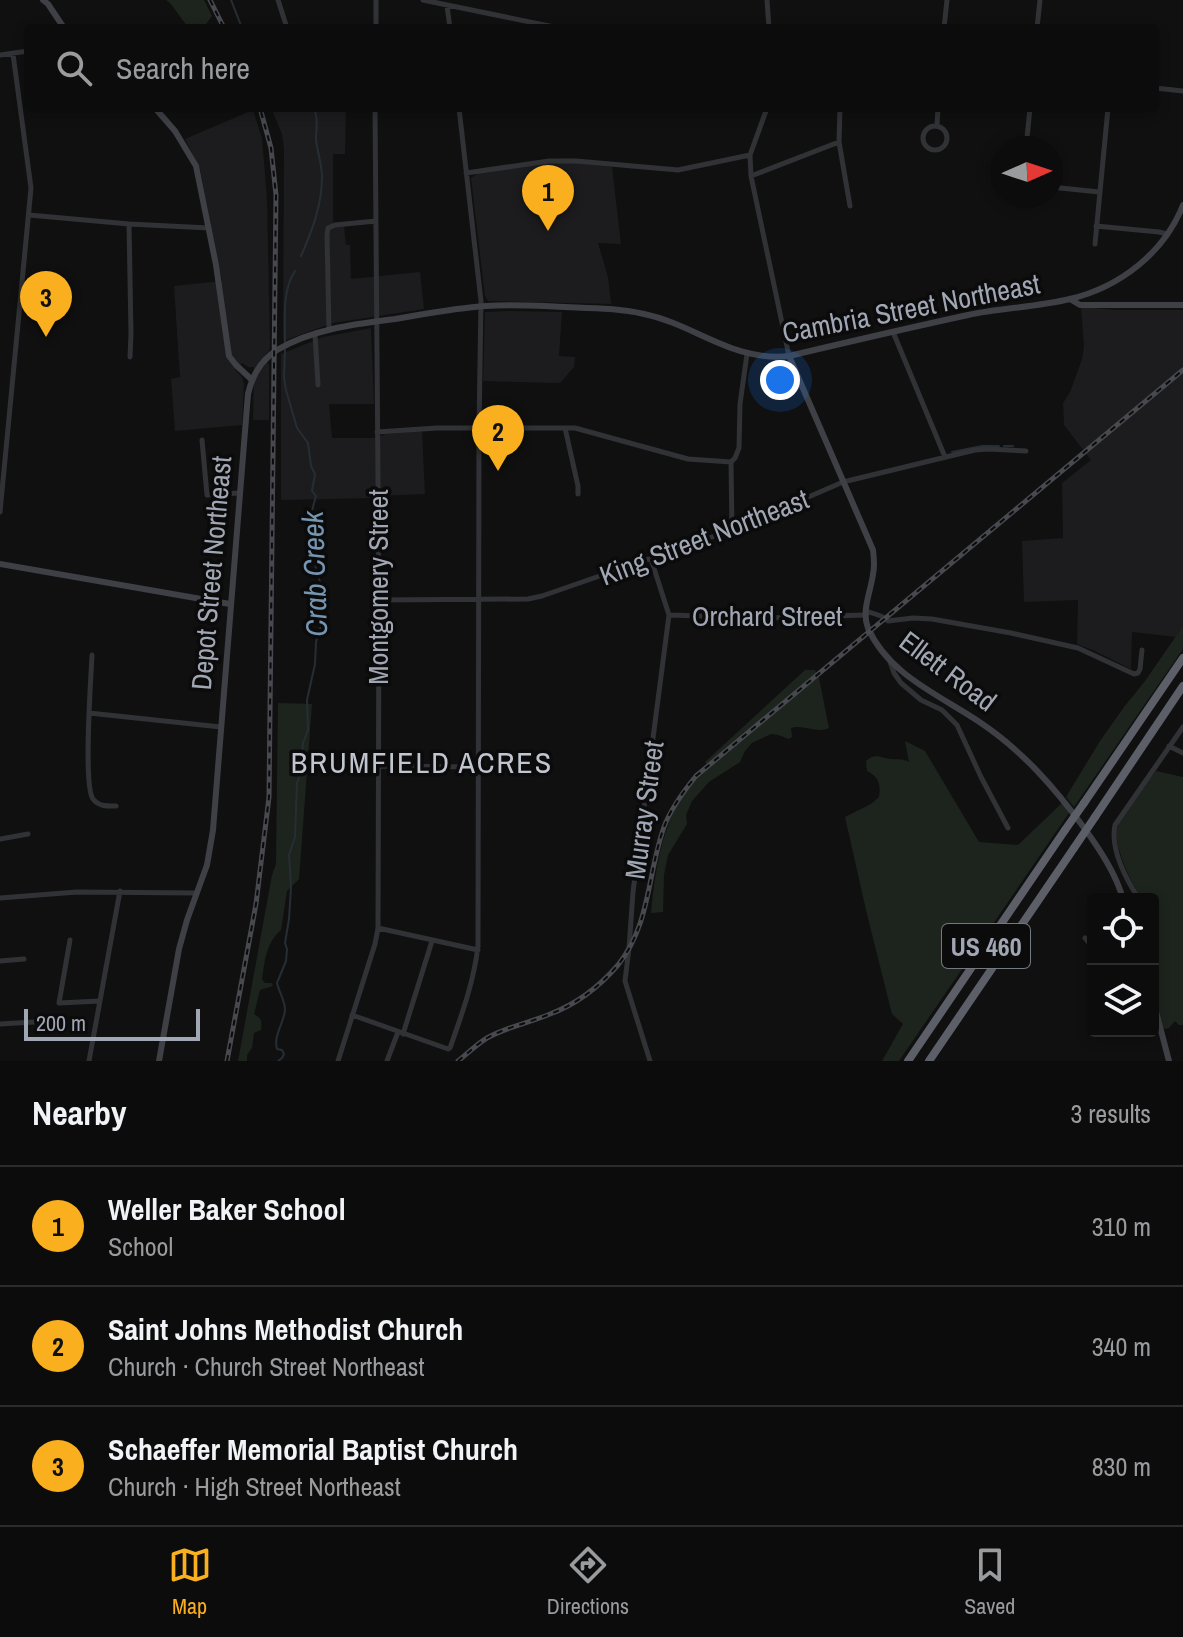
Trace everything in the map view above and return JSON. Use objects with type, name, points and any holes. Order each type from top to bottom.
[{"type":"highway","name":"US 460","points":[[908,1061],[1183,658]]},
{"type":"highway","name":"US 460","points":[[929,1061],[1183,686]]},
{"type":"main road","points":[[43,0],[61,24]]},
{"type":"main road","points":[[163,112],[196,166],[229,356],[251,379]]},
{"type":"main road","name":"Cambria Street Northeast","points":[[251,379],[269,357],[285,346],[315,334],[376,321],[481,307],[598,308],[636,312],[747,354],[789,356],[972,314],[1070,299],[1097,290],[1131,271],[1150,255],[1167,234],[1183,205]]},
{"type":"main road","points":[[1070,299],[1080,305],[1172,305],[1183,302]]},
{"type":"main road","points":[[789,356],[873,550],[874,572],[866,613]]},
{"type":"main road","name":"Depot Street Northeast","points":[[159,1061],[179,949],[207,865],[213,830],[251,379]]},
{"type":"main road","points":[[0,564],[230,604]]},
{"type":"main road","name":"Ellett Road","points":[[866,613],[867,626],[890,662],[981,723],[1031,763],[1092,839],[1120,893]]},
{"type":"main road","points":[[1159,1024],[1169,1061]]},
{"type":"street","points":[[278,0],[286,24]]},
{"type":"street","points":[[376,0],[376,24]]},
{"type":"street","points":[[423,0],[539,24]]},
{"type":"street","points":[[767,0],[769,24]]},
{"type":"street","points":[[944,24],[947,0]]},
{"type":"street","points":[[1037,24],[1040,0]]},
{"type":"street","points":[[447,6],[449,24]]},
{"type":"street","points":[[0,55],[24,52]]},
{"type":"street","points":[[0,512],[31,188],[13,54]]},
{"type":"street","points":[[1159,88],[1183,91]]},
{"type":"street","name":"Montgomery Street","points":[[338,1061],[378,928],[375,112]]},
{"type":"street","points":[[352,1015],[445,1050],[450,1048],[474,973],[478,950],[481,307],[459,112]]},
{"type":"street","points":[[766,112],[750,155],[751,176],[789,356]]},
{"type":"street","points":[[840,112],[839,142],[850,206]]},
{"type":"street","points":[[937,125],[938,112]]},
{"type":"street","points":[[1027,136],[1030,112]]},
{"type":"street","points":[[1095,244],[1108,112]]},
{"type":"street","points":[[937,125],[945,130],[947,141],[935,150],[927,147],[922,138],[927,128],[937,125]]},
{"type":"street","points":[[751,176],[839,142]]},
{"type":"street","points":[[466,173],[549,161],[678,170],[750,155]]},
{"type":"street","points":[[1063,188],[1099,192]]},
{"type":"street","points":[[29,215],[209,228]]},
{"type":"street","points":[[329,330],[328,228],[376,221]]},
{"type":"street","points":[[129,224],[130,357]]},
{"type":"street","points":[[1096,226],[1167,234]]},
{"type":"street","points":[[893,332],[945,457]]},
{"type":"street","points":[[315,334],[318,385]]},
{"type":"street","points":[[732,530],[731,462],[739,448],[740,404],[747,354]]},
{"type":"street","points":[[377,432],[437,428],[565,428],[680,457],[731,462]]},
{"type":"street","points":[[565,428],[578,494]]},
{"type":"street","points":[[202,440],[207,495],[239,493]]},
{"type":"street","name":"King Street Northeast","points":[[379,600],[528,599],[732,530],[843,482],[988,449],[1026,451]]},
{"type":"street","name":"Murray Street","points":[[650,1061],[625,981],[633,892],[669,615],[651,559]]},
{"type":"street","name":"Orchard Street","points":[[669,615],[767,618],[866,613],[888,621],[918,618],[952,622],[1078,648],[1134,674],[1140,669],[1142,650]]},
{"type":"street","points":[[92,655],[89,789],[94,801],[104,807],[116,806]]},
{"type":"street","points":[[890,662],[901,683],[921,700],[942,710],[957,725],[1008,828]]},
{"type":"street","points":[[89,713],[221,727]]},
{"type":"street","points":[[1135,893],[1124,871],[1113,833],[1119,818],[1183,727]]},
{"type":"street","points":[[1169,746],[1183,753]]},
{"type":"street","points":[[378,766],[479,767]]},
{"type":"street","points":[[0,839],[28,834]]},
{"type":"street","points":[[89,1061],[120,891]]},
{"type":"street","points":[[0,898],[77,892],[197,893]]},
{"type":"street","points":[[378,928],[478,950]]},
{"type":"street","points":[[70,940],[59,1003],[100,1001]]},
{"type":"street","points":[[387,1061],[432,941]]},
{"type":"street","points":[[0,961],[24,959]]},
{"type":"street","points":[[0,1024],[34,1022]]},
{"type":"shaded area","points":[[166,0],[204,0],[212,16],[206,24],[186,24]]},
{"type":"shaded area","points":[[248,112],[254,112],[262,138],[267,198],[270,347],[263,358],[269,364],[269,420],[253,420],[254,367],[242,363],[235,370],[242,377],[244,385],[242,425],[175,431],[171,379],[180,377],[174,286],[222,281],[200,169],[185,139]]},
{"type":"shaded area","points":[[273,112],[346,112],[345,154],[333,154],[333,227],[344,226],[346,245],[350,245],[351,279],[420,272],[424,309],[333,323],[283,341],[282,134]]},
{"type":"shaded area","points":[[575,162],[612,167],[621,244],[598,243],[608,277],[611,304],[488,301],[471,178],[480,172]]},
{"type":"shaded area","points":[[1081,307],[1183,310],[1183,626],[1176,637],[1132,632],[1131,669],[1077,644],[1078,600],[1024,602],[1022,541],[1063,538],[1062,483],[1091,460],[1064,425],[1063,403],[1070,392],[1084,346]]},
{"type":"shaded area","points":[[485,312],[562,312],[559,356],[575,357],[574,367],[560,383],[483,381]]},
{"type":"shaded area","points":[[371,328],[374,404],[329,404],[332,438],[375,438],[422,431],[425,494],[281,500],[281,354],[323,337]]},
{"type":"shaded area","points":[[1183,626],[1183,649],[1074,807],[1066,797],[1100,741]]},
{"type":"shaded area","points":[[805,670],[815,670],[819,678],[829,728],[791,728],[792,737],[789,739],[771,734],[752,743],[740,762],[709,782],[692,801],[686,815],[687,824],[668,855],[663,912],[651,913],[660,853],[682,796],[710,767],[705,762]]},
{"type":"shaded area","points":[[278,703],[312,704],[299,879],[287,891],[281,930],[272,940],[265,959],[262,979],[273,986],[260,990],[254,1014],[261,1020],[261,1030],[254,1033],[247,1061],[238,1061],[276,864]]},
{"type":"shaded area","points":[[905,741],[925,751],[979,842],[1018,845],[1062,803],[1069,813],[899,1061],[882,1061],[903,1024],[892,1014],[845,817],[879,797],[878,782],[867,771],[866,761],[877,756],[909,762]]},
{"type":"shaded area","points":[[1156,771],[1183,777],[1183,1025],[1175,1021],[1165,1029],[1159,1012],[1159,893],[1139,893],[1118,845],[1117,828],[1134,798]]},
{"type":"waterway","name":"Crab Creek","points":[[231,0],[240,24]]},
{"type":"waterway","name":"Crab Creek","points":[[301,256],[316,218],[322,187],[315,112]]},
{"type":"waterway","name":"Crab Creek","points":[[285,343],[286,296],[295,271]]},
{"type":"waterway","name":"Crab Creek","points":[[278,1061],[284,1054],[276,1044],[285,1010],[277,983],[286,961],[291,887],[289,855],[295,837],[297,783],[306,766],[302,755],[308,730],[307,700],[321,626],[321,584],[316,571],[314,548],[318,538],[309,521],[316,496],[312,491],[315,474],[308,443],[297,428],[286,390],[285,350]]},
{"type":"waterway","points":[[952,452],[999,446]]},
{"type":"waterway","points":[[1004,446],[1013,446]]},
{"type":"railway","points":[[210,0],[222,24]]},
{"type":"railway","points":[[227,1061],[256,904],[269,797],[276,195],[271,148],[261,112]]},
{"type":"railway","points":[[458,1061],[494,1034],[560,1010],[578,1000],[618,965],[629,949],[643,916],[658,845],[667,820],[696,776],[1183,370]]},
{"type":"place","name":"Weller Baker School","points":[[548,231]]},
{"type":"place","name":"Schaeffer Memorial Baptist Church","points":[[46,337]]},
{"type":"place","name":"Saint Johns Methodist Church","points":[[498,471]]},
{"type":"district","name":"BRUMFIELD ACRES","points":[[422,762]]}]
